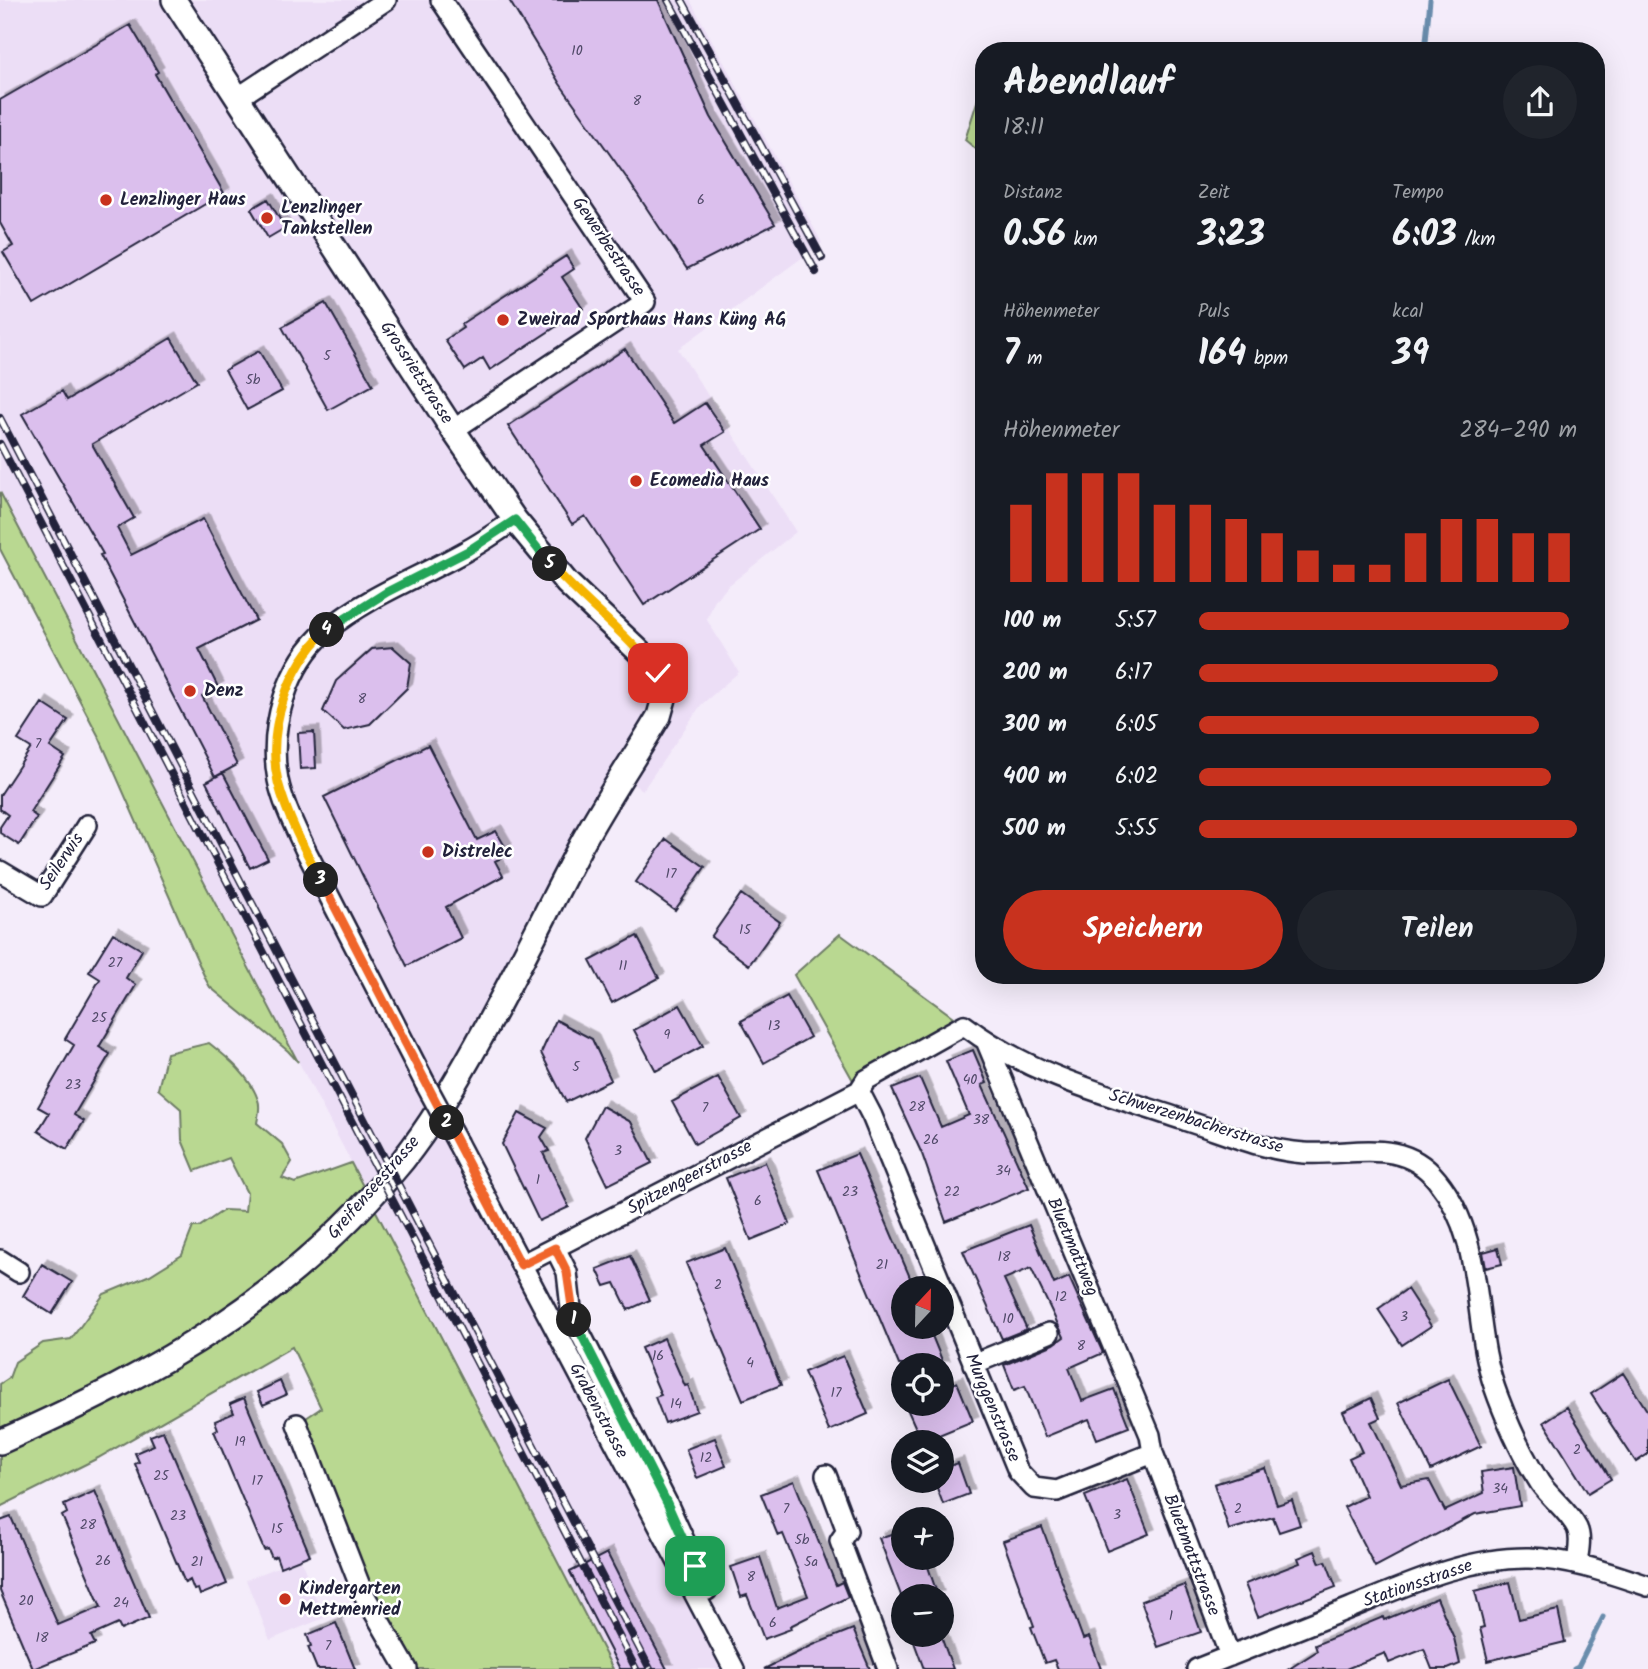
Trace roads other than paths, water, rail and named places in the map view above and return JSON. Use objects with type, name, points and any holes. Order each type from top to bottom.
[{"type":"street","name":"Grossrietstrasse","points":[[174,0],[453,430],[515,520],[567,583],[645,657],[658,673],[665,695],[659,716],[652,727]]},
{"type":"street","points":[[239,97],[386,0]]},
{"type":"street","name":"Gewerbestrasse","points":[[441,0],[645,302],[453,430]]},
{"type":"street","name":"Grabenstrasse","points":[[515,520],[468,551],[367,604],[326,631],[309,650],[282,700],[275,750],[278,780],[305,849],[425,1083],[734,1669]]},
{"type":"street","name":"Greifenseestrasse","points":[[0,1442],[138,1377],[213,1332],[271,1291],[316,1253],[358,1211],[403,1159],[437,1113],[496,1011],[582,844],[652,727]]},
{"type":"street","name":"Seilerwis","points":[[0,871],[42,896],[86,825]]},
{"type":"street","name":"Schwerzenbacherstrasse","points":[[964,1025],[987,1042],[1062,1080],[1259,1145],[1304,1153],[1398,1153],[1418,1163],[1437,1179],[1452,1203],[1469,1242],[1486,1357],[1494,1388],[1541,1483],[1577,1528],[1580,1539],[1577,1564]]},
{"type":"street","name":"Spitzengeerstrasse","points":[[521,1265],[859,1091],[866,1080],[964,1025]]},
{"type":"street","name":"Bluetmattweg","points":[[987,1042],[1150,1435],[1153,1454]]},
{"type":"street","name":"Murggenstrasse","points":[[859,1091],[872,1116],[1018,1471],[1034,1488],[1057,1491],[1153,1454]]},
{"type":"street","points":[[555,1248],[567,1272],[572,1317],[748,1669]]},
{"type":"street","points":[[0,1260],[19,1272]]},
{"type":"street","points":[[973,1364],[1049,1333]]},
{"type":"street","points":[[297,1424],[362,1591],[407,1669]]},
{"type":"street","name":"Bluetmattstrasse","points":[[1153,1454],[1230,1656]]},
{"type":"street","points":[[826,1475],[846,1531],[840,1541],[888,1669]]},
{"type":"street","name":"Stationsstrasse","points":[[1197,1669],[1445,1571],[1474,1564],[1528,1558],[1577,1564],[1648,1586]]},
{"type":"waterway","points":[[1426,42],[1430,0]]},
{"type":"waterway","points":[[1574,1669],[1578,1667],[1603,1617]]},
{"type":"railway","points":[[668,0],[816,272]]},
{"type":"railway","points":[[682,0],[822,258]]},
{"type":"railway","points":[[0,418],[650,1669]]},
{"type":"railway","points":[[0,444],[636,1669]]},
{"type":"place","name":"Lenzlinger Haus","points":[[106,200]]},
{"type":"place","name":"Lenzlinger Tankstellen","points":[[267,218]]},
{"type":"place","name":"Zweirad Sporthaus Hans Küng AG","points":[[503,320]]},
{"type":"place","name":"Ecomedia Haus","points":[[636,481]]},
{"type":"place","name":"Denz","points":[[190,691]]},
{"type":"place","name":"Distrelec","points":[[428,852]]},
{"type":"place","name":"Kindergarten Mettmenried","points":[[285,1599]]}]
